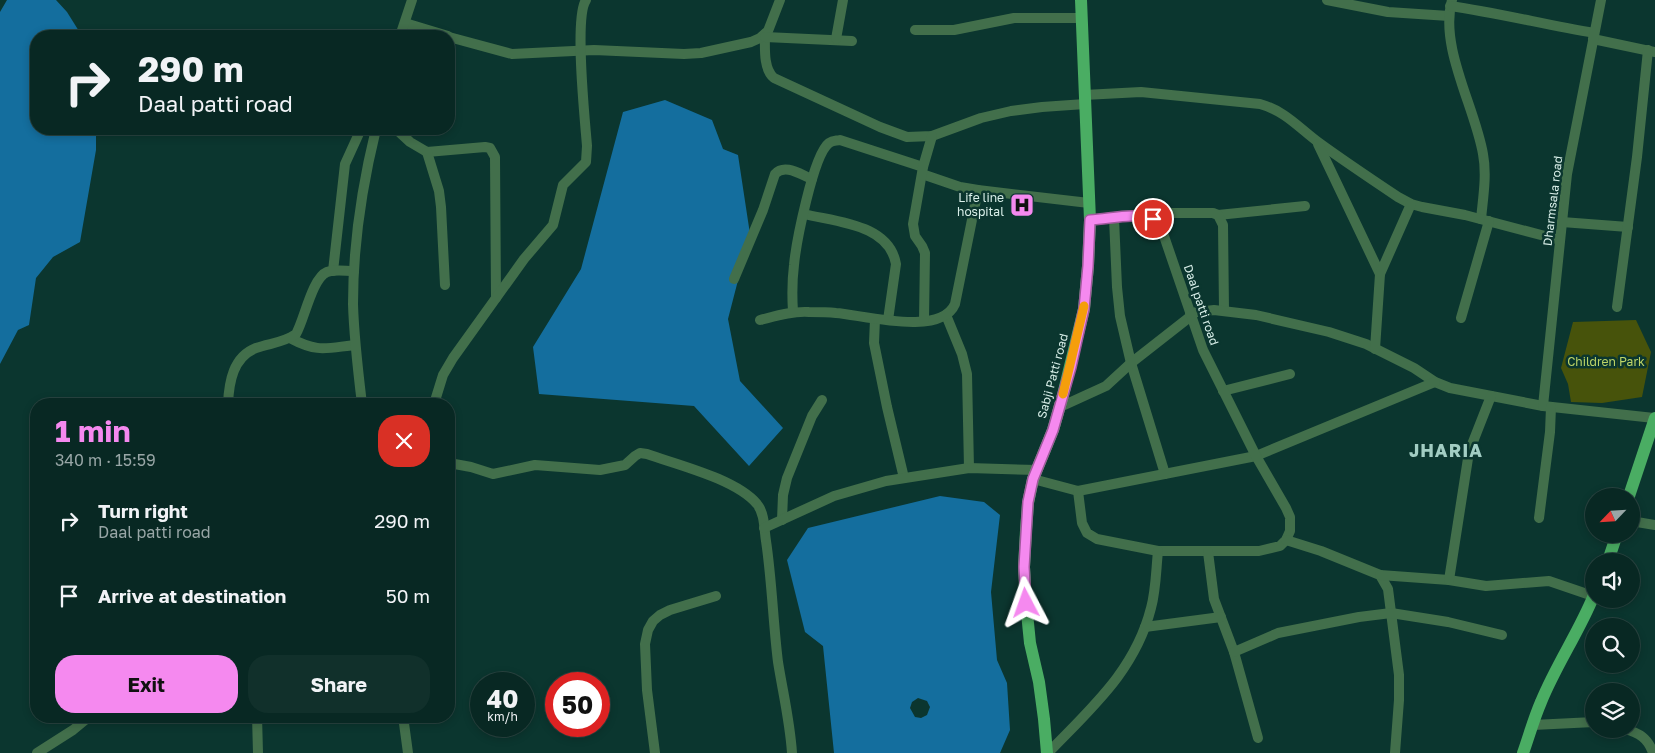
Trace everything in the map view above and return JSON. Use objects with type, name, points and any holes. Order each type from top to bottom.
[{"type":"main road","name":"Sabji Patti road","points":[[1048,753],[1042,700],[1030,643],[1024,567],[1028,502],[1035,474],[1060,407],[1084,309],[1090,220],[1081,0]]},
{"type":"main road","points":[[1633,488],[1655,418]]},
{"type":"main road","points":[[1523,753],[1544,694],[1589,608]]},
{"type":"street","points":[[402,30],[412,0]]},
{"type":"street","points":[[436,398],[446,370],[524,259],[553,225],[563,185],[586,162],[587,146],[580,50],[582,9],[586,0]]},
{"type":"street","points":[[780,0],[765,36],[767,67],[770,76],[880,127],[907,137],[932,136],[981,118],[1011,111],[1141,92],[1260,104],[1274,107],[1317,142],[1411,204],[1485,220],[1560,240]]},
{"type":"street","points":[[836,40],[843,0]]},
{"type":"street","points":[[1327,0],[1388,12],[1450,7],[1498,13],[1651,51],[1618,307]]},
{"type":"street","name":"Dharmsala road","points":[[1539,518],[1550,432],[1547,407],[1567,174],[1601,0]]},
{"type":"street","points":[[1450,7],[1450,35],[1454,56],[1483,154],[1484,178],[1485,220],[1461,318]]},
{"type":"street","points":[[915,30],[954,30],[1014,18],[1081,18]]},
{"type":"street","points":[[405,23],[428,30]]},
{"type":"street","points":[[455,38],[512,54],[580,50],[701,54],[751,42],[765,36],[852,41]]},
{"type":"street","points":[[333,271],[345,164],[358,135]]},
{"type":"street","points":[[361,398],[355,345],[354,257],[366,168],[374,135]]},
{"type":"street","points":[[402,135],[427,152],[490,148],[495,157],[496,298]]},
{"type":"street","points":[[924,321],[925,253],[913,232],[922,170],[932,136]]},
{"type":"street","points":[[793,312],[794,264],[812,179],[824,150],[833,141],[848,143],[960,186],[978,190],[1089,203]]},
{"type":"street","points":[[1317,142],[1380,274]]},
{"type":"street","points":[[427,152],[439,191],[445,285]]},
{"type":"street","points":[[734,279],[777,171],[786,169],[812,179]]},
{"type":"street","points":[[760,320],[793,312],[835,313],[915,322],[946,315],[953,310],[955,304],[978,190]]},
{"type":"street","points":[[1375,349],[1380,274],[1411,204]]},
{"type":"street","points":[[1090,220],[1132,216],[1145,216],[1153,219],[1169,213],[1213,213],[1218,215],[1305,206]]},
{"type":"street","points":[[804,214],[863,228],[873,232],[884,241],[895,258],[896,264],[888,320]]},
{"type":"street","points":[[1218,215],[1223,225],[1224,310]]},
{"type":"street","points":[[1114,218],[1118,302],[1131,363],[1165,474]]},
{"type":"street","name":"Daal patti road","points":[[1153,219],[1164,236],[1203,350],[1256,456],[1290,517],[1290,531],[1286,540]]},
{"type":"street","points":[[1562,222],[1628,228]]},
{"type":"street","points":[[228,398],[230,379],[241,359],[256,348],[290,338],[298,330],[307,304],[320,278],[324,274],[333,271],[354,271]]},
{"type":"street","points":[[1060,407],[1106,386],[1190,314],[1224,310],[1330,332],[1366,344],[1414,368],[1435,382],[1450,388],[1547,407],[1655,418]]},
{"type":"street","points":[[946,315],[968,374],[969,468]]},
{"type":"street","points":[[875,319],[874,343],[904,478]]},
{"type":"street","points":[[290,338],[306,346],[322,349],[355,345]]},
{"type":"street","points":[[1224,391],[1290,374]]},
{"type":"street","points":[[764,528],[834,496],[869,485],[969,468],[1035,474],[1078,491],[1256,456],[1435,382]]},
{"type":"street","points":[[1449,580],[1469,452],[1491,396]]},
{"type":"street","points":[[782,520],[783,496],[787,478],[812,416],[822,400]]},
{"type":"street","points":[[455,464],[493,474],[535,465],[600,470],[625,465],[635,456],[647,454],[710,476],[742,491],[758,506],[762,513],[778,660],[790,728],[792,753]]},
{"type":"street","points":[[1078,491],[1082,523],[1087,533],[1097,539],[1158,551],[1208,552],[1259,551],[1280,546],[1286,540],[1321,551],[1380,575],[1449,580],[1486,586],[1550,581],[1585,593]]},
{"type":"street","points":[[1640,522],[1655,525]]},
{"type":"street","points":[[1048,753],[1124,671],[1137,649],[1152,607],[1158,551]]},
{"type":"street","points":[[1208,552],[1214,599],[1234,652],[1258,738]]},
{"type":"street","points":[[1380,575],[1388,589],[1399,675],[1395,753]]},
{"type":"street","points":[[655,753],[647,690],[645,644],[648,630],[653,621],[670,610],[716,596]]},
{"type":"street","points":[[1234,652],[1278,633],[1360,616],[1391,612],[1448,622],[1502,635]]},
{"type":"street","points":[[1145,626],[1221,617]]},
{"type":"street","points":[[1532,724],[1585,722]]},
{"type":"street","points":[[38,753],[82,723]]},
{"type":"street","points":[[258,723],[258,753]]},
{"type":"street","points":[[404,723],[408,753]]},
{"type":"street","points":[[1640,734],[1653,748]]},
{"type":"green space","name":"Children Park","points":[[1636,320],[1651,352],[1642,397],[1602,403],[1571,402],[1568,384],[1561,368],[1573,322]]},
{"type":"water","points":[[7,0],[56,0],[67,12],[78,30],[30,30],[30,135],[96,135],[96,150],[80,242],[53,257],[36,278],[29,325],[18,330],[0,364],[0,12]]},
{"type":"water","points":[[665,100],[712,120],[723,149],[738,155],[750,234],[728,319],[740,381],[783,428],[749,466],[694,406],[539,394],[533,347],[581,269],[623,112]]},
{"type":"water","points":[[940,496],[984,502],[1000,515],[991,592],[997,660],[1007,683],[1010,730],[1000,753],[834,753],[823,646],[805,632],[787,560],[808,528]],"holes":[[[918,698],[927,701],[930,707],[927,715],[921,718],[915,717],[910,708],[912,702]]]},
{"type":"slow traffic","points":[[1063,394],[1071,367],[1084,306]]},
{"type":"place","name":"Life line hospital","points":[[1022,205]]},
{"type":"district","name":"JHARIA","points":[[1446,451]]},
{"type":"route","points":[[1026,603],[1024,567],[1028,502],[1033,479],[1053,430],[1071,367],[1084,309],[1090,220],[1132,216],[1145,216],[1153,219]]}]
